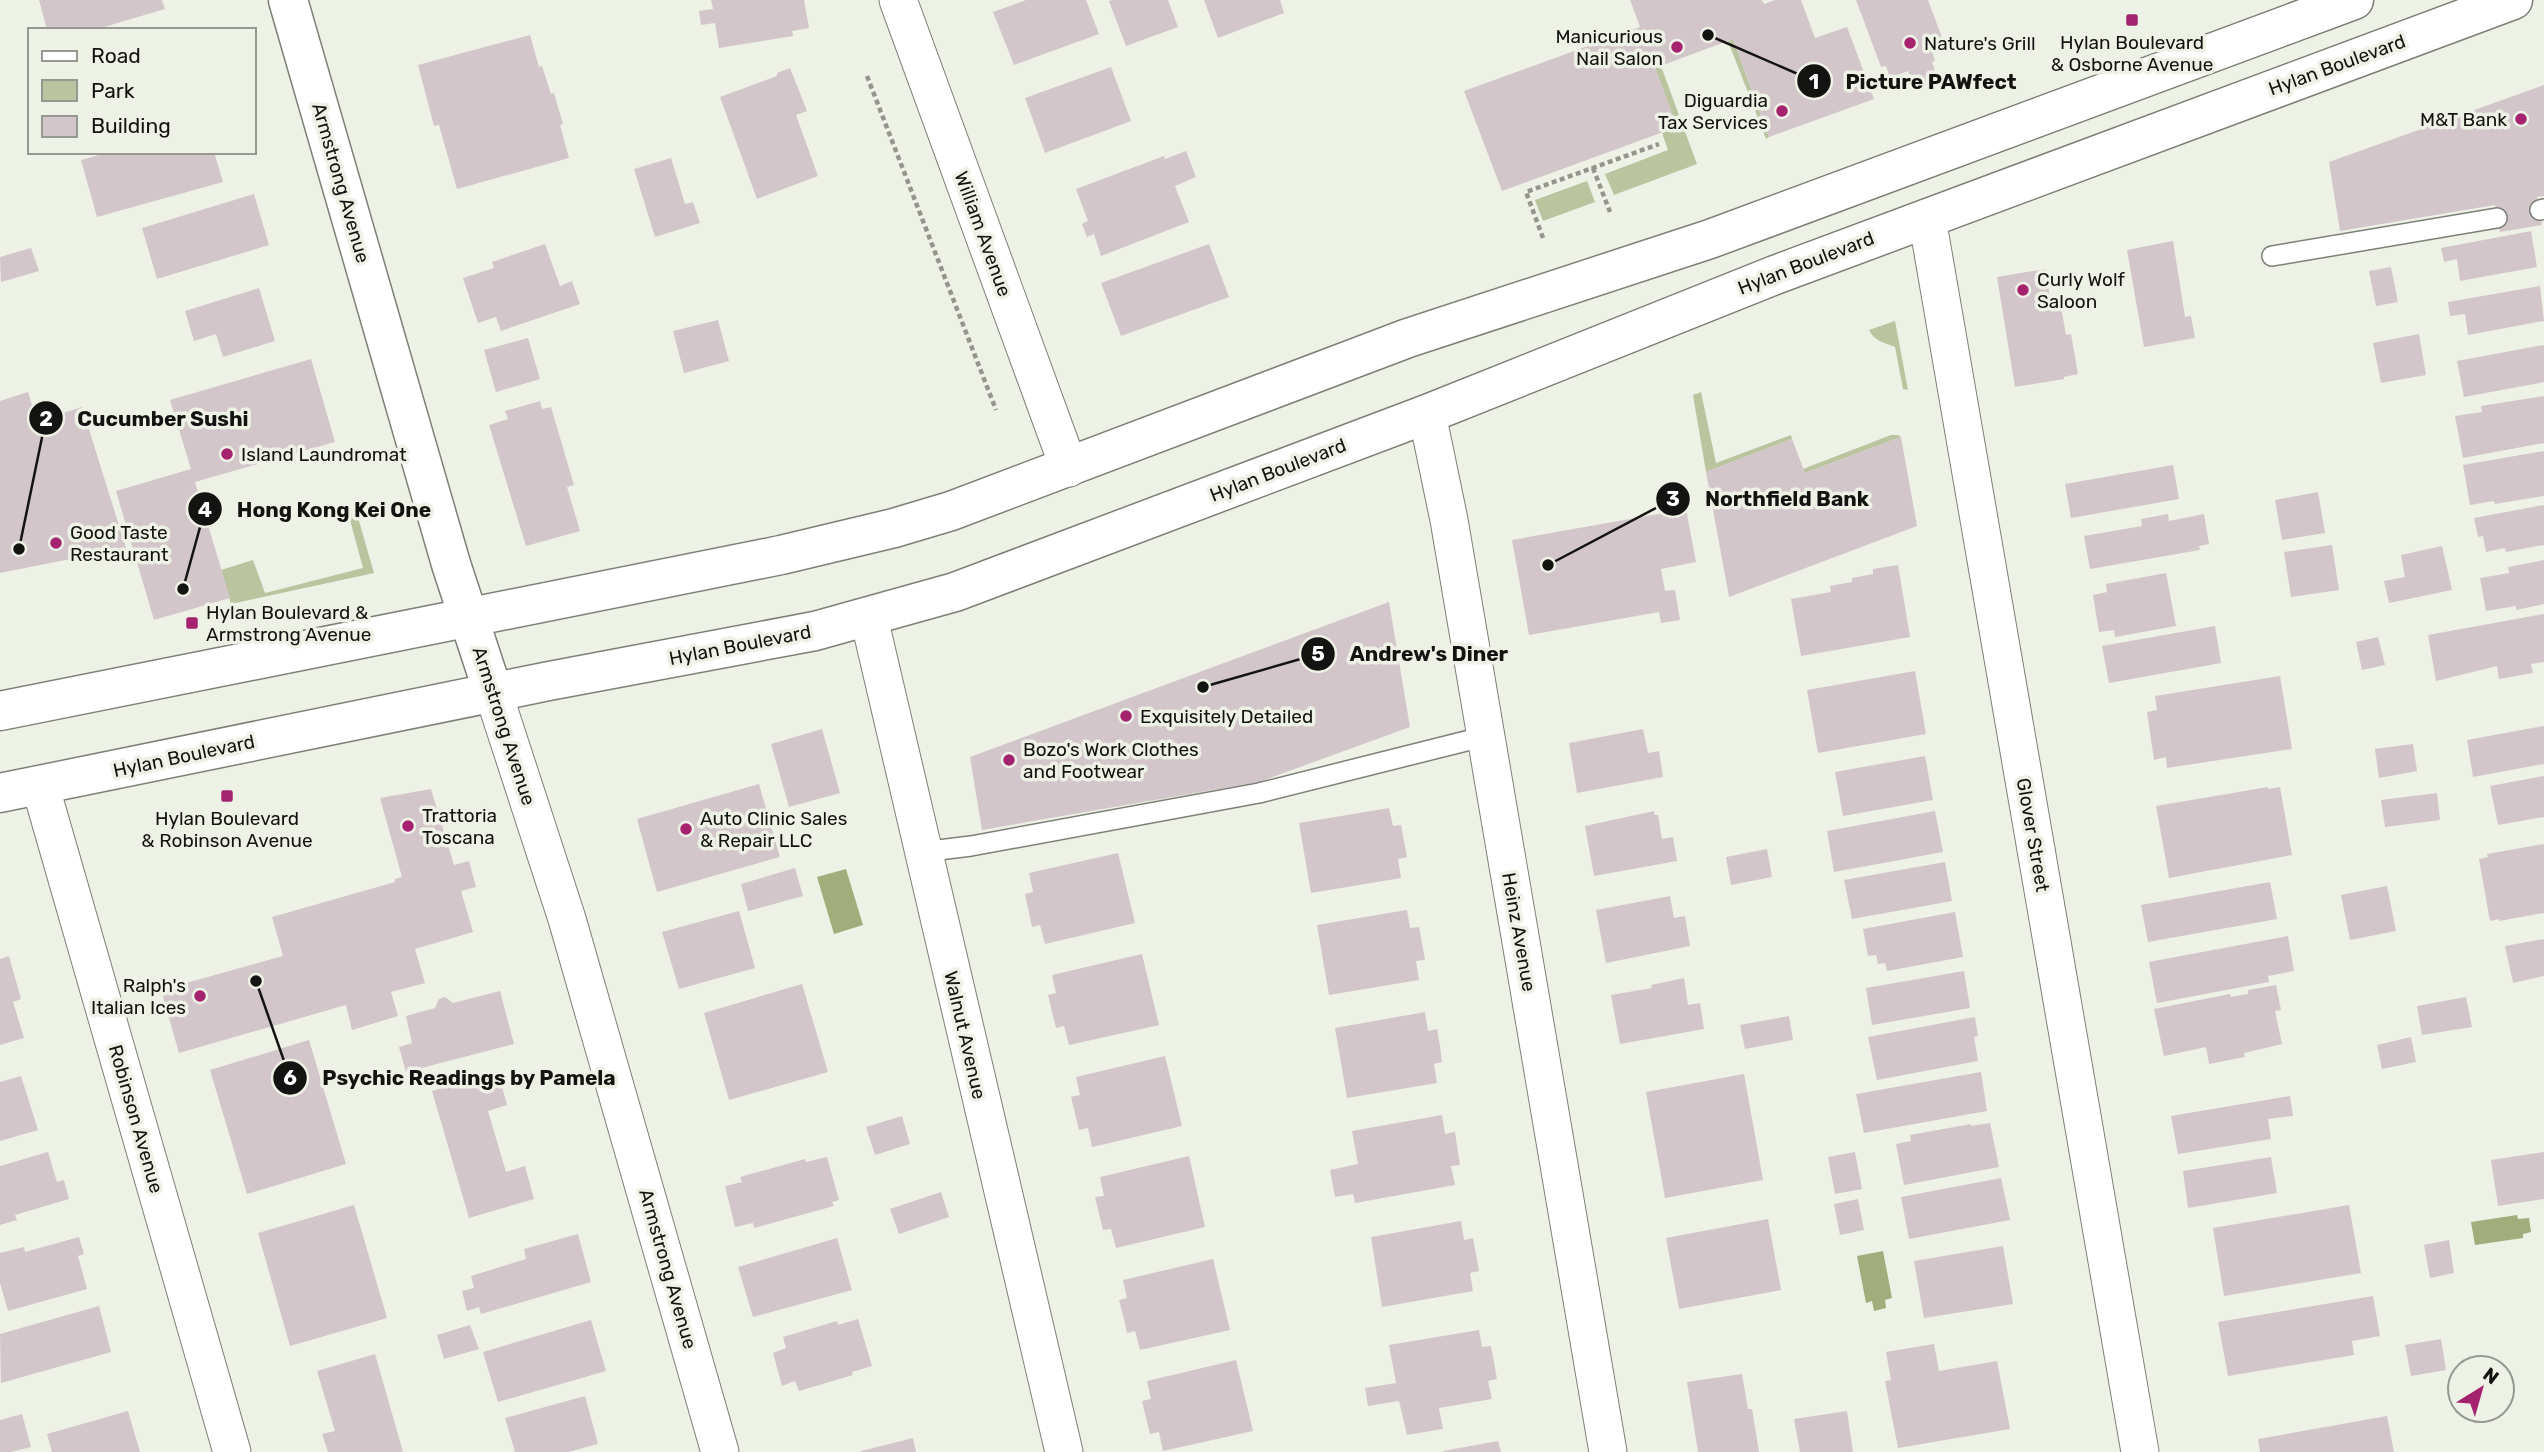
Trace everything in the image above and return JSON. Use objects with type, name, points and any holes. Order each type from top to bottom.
[{"type":"main road","name":"Armstrong Avenue","points":[[288,0],[420,458],[468,618],[494,692]]},
{"type":"main road","name":"Hylan Boulevard","points":[[0,793],[494,692],[815,631],[955,592],[1427,414],[1616,337],[1927,218],[2513,0]]},
{"type":"main road","points":[[0,711],[781,555],[951,512],[1408,338],[1710,239],[2339,3]]},
{"type":"street","name":"William Avenue","points":[[898,0],[1069,468]]},
{"type":"street","name":"Glover Street","points":[[1927,218],[2140,1452]]},
{"type":"street","name":"Heinz Avenue","points":[[1427,414],[1449,520],[1608,1452]]},
{"type":"street","name":"Walnut Avenue","points":[[869,618],[1064,1452]]},
{"type":"street","name":"Armstrong Avenue","points":[[494,692],[567,919],[720,1452]]},
{"type":"street","name":"Robinson Avenue","points":[[40,785],[232,1452]]},
{"type":"lane","points":[[2272,256],[2497,218]]},
{"type":"lane","points":[[922,852],[971,846],[1259,793],[1486,736]]},
{"type":"path","points":[[867,76],[996,410]]},
{"type":"path","points":[[1543,237],[1526,192],[1659,144]]},
{"type":"path","points":[[1593,168],[1610,212]]},
{"type":"green space","points":[[1733,39],[1769,137],[1766,139],[1728,41]]},
{"type":"green space","points":[[1661,66],[1697,164],[1614,195],[1605,174],[1668,150],[1662,133],[1677,127],[1655,68]]},
{"type":"green space","points":[[1587,181],[1595,202],[1543,221],[1535,200]]},
{"type":"green space","points":[[1895,321],[1908,390],[1903,389],[1895,347],[1877,339],[1869,330]]},
{"type":"green space","points":[[1701,392],[1716,463],[1791,435],[1792,439],[1706,472],[1693,395]]},
{"type":"green space","points":[[1891,435],[1901,437],[1805,473],[1803,469]]},
{"type":"green space","points":[[355,507],[374,573],[231,604],[221,570],[253,560],[265,593],[363,568],[347,509]]},
{"type":"shaded area","points":[[846,869],[863,925],[834,934],[817,877]]},
{"type":"shaded area","points":[[2517,1215],[2518,1219],[2529,1218],[2531,1232],[2523,1234],[2523,1238],[2475,1245],[2471,1222]]},
{"type":"shaded area","points":[[1883,1251],[1892,1298],[1885,1300],[1886,1308],[1874,1311],[1872,1301],[1866,1303],[1857,1256]]},
{"type":"building","points":[[39,0],[162,0],[165,9],[101,28],[46,28]]},
{"type":"building","points":[[711,0],[804,0],[809,28],[792,31],[793,36],[719,48],[715,23],[701,25],[699,11],[713,9]]},
{"type":"building","points":[[1026,0],[1086,0],[1099,34],[1014,65],[993,12]]},
{"type":"building","points":[[1168,0],[1178,27],[1126,46],[1109,1]]},
{"type":"building","points":[[1204,0],[1280,0],[1284,13],[1218,38]]},
{"type":"building","points":[[1630,0],[1762,0],[1764,4],[1775,0],[1801,0],[1815,38],[1847,27],[1874,99],[1769,137],[1733,39],[1655,68],[1677,127],[1502,191],[1464,91],[1640,27]]},
{"type":"building","points":[[1856,0],[1928,0],[1944,43],[1931,48],[1937,77],[1914,86],[1908,71],[1890,78],[1886,66],[1881,67]]},
{"type":"building","points":[[530,35],[539,67],[542,66],[551,94],[554,93],[569,158],[457,189],[439,125],[434,126],[418,65]]},
{"type":"building","points":[[1111,67],[1131,121],[1045,153],[1025,98]]},
{"type":"building","points":[[790,68],[807,111],[796,115],[818,176],[757,199],[720,97],[777,76],[777,73]]},
{"type":"building","points":[[2544,85],[2544,196],[2537,197],[2542,225],[2500,232],[2495,205],[2340,231],[2329,162]]},
{"type":"building","points":[[1186,151],[1196,177],[1175,186],[1189,222],[1101,256],[1094,234],[1087,237],[1082,224],[1088,221],[1076,189],[1164,156],[1165,159]]},
{"type":"building","points":[[102,154],[215,154],[223,182],[97,217],[81,160]]},
{"type":"building","points":[[671,158],[685,204],[693,202],[700,223],[655,237],[634,169]]},
{"type":"building","points":[[254,194],[269,245],[157,279],[142,228]]},
{"type":"building","points":[[2531,231],[2537,267],[2460,281],[2457,259],[2444,262],[2441,248]]},
{"type":"building","points":[[2173,241],[2185,317],[2191,316],[2195,338],[2144,347],[2127,250]]},
{"type":"building","points":[[545,244],[560,286],[572,281],[580,304],[501,331],[496,317],[478,323],[463,278],[494,268],[492,262]]},
{"type":"building","points":[[1209,244],[1229,297],[1121,336],[1101,283]]},
{"type":"building","points":[[31,248],[39,271],[1,282],[0,257]]},
{"type":"building","points":[[2391,267],[2398,302],[2376,306],[2369,271]]},
{"type":"building","points":[[2045,269],[2052,308],[2061,307],[2066,335],[2071,334],[2078,374],[2015,387],[1997,277]]},
{"type":"building","points":[[2540,286],[2544,321],[2468,335],[2465,314],[2450,316],[2448,302]]},
{"type":"building","points":[[259,288],[275,341],[223,357],[216,334],[194,341],[185,311]]},
{"type":"building","points":[[718,320],[729,361],[684,373],[673,331]]},
{"type":"building","points":[[2419,334],[2426,375],[2381,383],[2373,343]]},
{"type":"building","points":[[528,338],[540,379],[496,392],[484,350]]},
{"type":"building","points":[[2544,345],[2544,382],[2464,397],[2457,361]]},
{"type":"building","points":[[311,359],[335,442],[195,482],[230,598],[154,620],[116,491],[191,469],[170,400]]},
{"type":"building","points":[[28,392],[37,421],[82,407],[126,548],[0,573],[0,401]]},
{"type":"building","points":[[2544,396],[2544,443],[2463,458],[2455,416],[2482,412],[2481,406]]},
{"type":"building","points":[[540,401],[542,409],[551,407],[574,485],[567,487],[580,531],[526,546],[489,425],[508,419],[505,411]]},
{"type":"building","points":[[1901,437],[1917,526],[1729,597],[1706,472],[1792,439],[1805,473]]},
{"type":"building","points":[[2544,451],[2544,496],[2470,505],[2463,465]]},
{"type":"building","points":[[2173,465],[2179,499],[2071,518],[2065,484]]},
{"type":"building","points":[[2318,492],[2325,533],[2282,540],[2275,500]]},
{"type":"building","points":[[2544,505],[2544,545],[2506,552],[2505,548],[2486,552],[2483,536],[2478,537],[2474,518]]},
{"type":"building","points":[[1686,509],[1696,562],[1661,569],[1665,591],[1675,590],[1680,620],[1661,623],[1659,612],[1529,635],[1512,540]]},
{"type":"building","points":[[2168,514],[2169,521],[2204,514],[2209,544],[2199,546],[2200,550],[2090,569],[2084,536],[2142,526],[2141,519]]},
{"type":"building","points":[[2332,545],[2339,590],[2291,597],[2284,552]]},
{"type":"building","points":[[2442,546],[2452,590],[2389,603],[2384,581],[2405,577],[2401,555]]},
{"type":"building","points":[[2544,560],[2544,604],[2516,610],[2516,606],[2486,611],[2480,578],[2509,573],[2508,567]]},
{"type":"building","points":[[1898,565],[1910,637],[1801,656],[1791,599],[1831,592],[1830,586],[1873,574],[1873,569]]},
{"type":"building","points":[[2166,573],[2176,626],[2115,637],[2114,630],[2099,632],[2093,595],[2107,592],[2106,584]]},
{"type":"building","points":[[1389,602],[1410,727],[1259,782],[982,830],[970,757]]},
{"type":"building","points":[[2544,614],[2544,662],[2531,664],[2533,673],[2499,679],[2497,666],[2436,681],[2428,635]]},
{"type":"building","points":[[2215,626],[2221,663],[2109,683],[2102,646]]},
{"type":"building","points":[[2378,637],[2385,665],[2362,670],[2356,642]]},
{"type":"building","points":[[1915,671],[1926,734],[1818,753],[1807,690]]},
{"type":"building","points":[[2280,676],[2292,749],[2167,768],[2166,757],[2154,760],[2147,712],[2157,710],[2155,696]]},
{"type":"building","points":[[2544,726],[2544,764],[2473,777],[2467,740]]},
{"type":"building","points":[[822,729],[840,793],[789,807],[771,744]]},
{"type":"building","points":[[1643,729],[1648,753],[1659,751],[1663,777],[1577,793],[1569,743]]},
{"type":"building","points":[[2413,744],[2417,771],[2379,778],[2375,749]]},
{"type":"building","points":[[1925,756],[1933,800],[1843,816],[1835,772]]},
{"type":"building","points":[[2544,776],[2544,817],[2498,825],[2490,786]]},
{"type":"building","points":[[759,784],[780,857],[657,892],[637,819]]},
{"type":"building","points":[[2280,787],[2292,855],[2169,878],[2156,806]]},
{"type":"building","points":[[431,789],[454,865],[469,861],[476,887],[461,891],[473,932],[415,949],[425,983],[391,992],[398,1016],[352,1030],[346,1005],[179,1053],[161,990],[283,956],[272,917],[395,882],[395,879],[402,877],[380,798]]},
{"type":"building","points":[[2437,793],[2440,820],[2385,827],[2381,800]]},
{"type":"building","points":[[1389,808],[1393,826],[1401,825],[1407,857],[1398,859],[1401,878],[1311,893],[1299,823]]},
{"type":"building","points":[[1654,811],[1655,815],[1658,815],[1662,839],[1673,837],[1677,861],[1594,876],[1585,826]]},
{"type":"building","points":[[1935,811],[1943,852],[1834,872],[1827,831]]},
{"type":"building","points":[[2544,844],[2544,913],[2490,921],[2479,859],[2488,857],[2487,854]]},
{"type":"building","points":[[1767,849],[1772,877],[1731,885],[1726,857]]},
{"type":"building","points":[[1118,853],[1135,923],[1045,944],[1040,925],[1032,927],[1025,894],[1033,892],[1029,873]]},
{"type":"building","points":[[1945,862],[1952,901],[1852,919],[1844,880]]},
{"type":"building","points":[[795,868],[803,896],[748,911],[741,884]]},
{"type":"building","points":[[2270,882],[2277,919],[2148,942],[2141,905]]},
{"type":"building","points":[[2387,886],[2396,931],[2350,940],[2341,895]]},
{"type":"building","points":[[1670,896],[1674,918],[1685,916],[1690,946],[1606,963],[1596,910]]},
{"type":"building","points":[[1407,910],[1410,928],[1419,927],[1425,960],[1416,961],[1419,980],[1329,995],[1317,925]]},
{"type":"building","points":[[739,911],[755,968],[679,989],[662,932]]},
{"type":"building","points":[[1955,912],[1963,957],[1887,971],[1885,963],[1878,964],[1876,955],[1868,956],[1863,929]]},
{"type":"building","points":[[2288,936],[2294,971],[2268,976],[2269,982],[2157,1003],[2149,962]]},
{"type":"building","points":[[2544,939],[2544,976],[2513,983],[2505,946]]},
{"type":"building","points":[[1142,954],[1159,1025],[1069,1045],[1064,1026],[1056,1028],[1052,1012],[1048,995],[1056,993],[1052,975]]},
{"type":"building","points":[[9,956],[21,999],[13,1002],[24,1038],[0,1045],[0,959]]},
{"type":"building","points":[[1964,971],[1970,1008],[1872,1025],[1866,988]]},
{"type":"building","points":[[1684,978],[1688,1005],[1700,1003],[1704,1029],[1620,1044],[1611,995],[1652,988],[1651,985]]},
{"type":"building","points":[[802,984],[828,1072],[729,1100],[704,1013]]},
{"type":"building","points":[[2276,985],[2281,1010],[2275,1011],[2282,1044],[2244,1053],[2245,1057],[2209,1064],[2206,1047],[2164,1056],[2154,1009],[2230,994],[2231,997],[2248,994],[2248,990]]},
{"type":"building","points":[[500,991],[514,1044],[406,1072],[399,1047],[412,1043],[406,1016],[435,1008],[439,999],[445,997],[453,1003]]},
{"type":"building","points":[[2466,997],[2472,1027],[2422,1035],[2417,1006]]},
{"type":"building","points":[[1425,1012],[1428,1031],[1437,1029],[1440,1046],[1442,1062],[1434,1064],[1437,1083],[1347,1098],[1335,1028]]},
{"type":"building","points":[[1789,1016],[1793,1040],[1745,1049],[1740,1025]]},
{"type":"building","points":[[1975,1017],[1978,1036],[1974,1037],[1978,1061],[1877,1080],[1868,1037]]},
{"type":"building","points":[[2411,1037],[2416,1062],[2382,1069],[2377,1045]]},
{"type":"building","points":[[309,1040],[346,1164],[247,1194],[210,1070]]},
{"type":"building","points":[[1165,1056],[1182,1126],[1092,1147],[1088,1128],[1079,1130],[1071,1097],[1080,1095],[1076,1077]]},
{"type":"building","points":[[498,1072],[507,1105],[488,1111],[506,1172],[525,1166],[534,1199],[469,1218],[432,1091]]},
{"type":"building","points":[[1981,1072],[1987,1111],[1864,1133],[1856,1094]]},
{"type":"building","points":[[1744,1074],[1763,1180],[1665,1198],[1646,1092]]},
{"type":"building","points":[[21,1076],[38,1130],[0,1141],[0,1082]]},
{"type":"building","points":[[2290,1096],[2293,1116],[2268,1119],[2271,1139],[2178,1154],[2171,1116]]},
{"type":"building","points":[[1442,1115],[1445,1134],[1455,1132],[1460,1165],[1451,1166],[1455,1185],[1355,1203],[1353,1194],[1335,1197],[1330,1170],[1358,1164],[1352,1131]]},
{"type":"building","points":[[902,1116],[910,1144],[875,1155],[866,1127]]},
{"type":"building","points":[[1990,1123],[1999,1167],[1904,1185],[1896,1144],[1911,1141],[1910,1135]]},
{"type":"building","points":[[48,1152],[57,1182],[64,1180],[69,1199],[15,1215],[17,1220],[0,1225],[0,1166]]},
{"type":"building","points":[[1855,1152],[1862,1189],[1835,1194],[1828,1157]]},
{"type":"building","points":[[2544,1152],[2544,1199],[2498,1206],[2491,1160]]},
{"type":"building","points":[[1189,1156],[1205,1227],[1116,1248],[1111,1229],[1103,1230],[1095,1197],[1104,1196],[1100,1177]]},
{"type":"building","points":[[827,1157],[839,1200],[832,1202],[834,1206],[754,1228],[753,1223],[735,1227],[725,1186],[742,1182],[740,1177],[805,1159],[806,1162]]},
{"type":"building","points":[[2271,1157],[2277,1193],[2188,1208],[2183,1171]]},
{"type":"building","points":[[2001,1178],[2010,1220],[1909,1239],[1901,1197]]},
{"type":"building","points":[[941,1192],[949,1217],[899,1234],[890,1209]]},
{"type":"building","points":[[1858,1199],[1864,1230],[1840,1235],[1834,1204]]},
{"type":"building","points":[[354,1205],[387,1318],[290,1346],[258,1233]]},
{"type":"building","points":[[2349,1205],[2361,1273],[2224,1296],[2213,1228]]},
{"type":"building","points":[[1768,1219],[1781,1290],[1679,1309],[1666,1238]]},
{"type":"building","points":[[1461,1221],[1464,1240],[1473,1238],[1479,1271],[1470,1273],[1473,1291],[1382,1307],[1371,1237]]},
{"type":"building","points":[[578,1234],[591,1282],[481,1314],[479,1307],[467,1311],[462,1291],[474,1288],[471,1276],[526,1259],[524,1249]]},
{"type":"building","points":[[79,1237],[84,1254],[78,1256],[87,1289],[8,1311],[0,1283],[0,1253],[24,1247],[25,1252]]},
{"type":"building","points":[[837,1238],[852,1290],[753,1317],[738,1267]]},
{"type":"building","points":[[2449,1240],[2454,1273],[2430,1278],[2424,1245]]},
{"type":"building","points":[[2003,1246],[2013,1304],[1924,1318],[1914,1261]]},
{"type":"building","points":[[1213,1259],[1230,1330],[1140,1350],[1135,1331],[1127,1333],[1119,1300],[1127,1298],[1123,1280]]},
{"type":"building","points":[[2373,1296],[2380,1336],[2352,1341],[2354,1355],[2228,1376],[2218,1322]]},
{"type":"building","points":[[99,1306],[111,1352],[1,1383],[0,1334]]},
{"type":"building","points":[[858,1319],[872,1366],[852,1372],[853,1375],[799,1391],[795,1381],[782,1386],[773,1353],[786,1348],[783,1337],[837,1321],[838,1325]]},
{"type":"building","points":[[591,1320],[606,1371],[498,1402],[483,1352]]},
{"type":"building","points":[[470,1325],[479,1349],[444,1359],[437,1335]]},
{"type":"building","points":[[1479,1330],[1482,1347],[1491,1346],[1497,1379],[1488,1381],[1492,1399],[1439,1408],[1443,1429],[1407,1435],[1399,1401],[1368,1406],[1365,1388],[1396,1383],[1389,1345]]},
{"type":"building","points":[[2441,1339],[2446,1370],[2411,1376],[2405,1345]]},
{"type":"building","points":[[1934,1344],[1939,1371],[1997,1361],[2010,1429],[1898,1448],[1885,1381],[1891,1380],[1886,1352]]},
{"type":"building","points":[[375,1354],[403,1452],[328,1452],[322,1434],[335,1431],[317,1371]]},
{"type":"building","points":[[1236,1360],[1253,1431],[1163,1451],[1159,1432],[1150,1434],[1142,1401],[1151,1399],[1147,1381]]},
{"type":"building","points":[[1742,1374],[1748,1409],[1752,1409],[1759,1452],[1698,1452],[1687,1382]]},
{"type":"building","points":[[585,1396],[598,1444],[568,1452],[515,1452],[505,1418]]},
{"type":"building","points":[[128,1411],[140,1452],[52,1452],[47,1434]]},
{"type":"building","points":[[1847,1411],[1853,1452],[1800,1452],[1794,1419]]},
{"type":"building","points":[[22,1414],[31,1447],[0,1452],[0,1420]]},
{"type":"building","points":[[2387,1416],[2394,1452],[2260,1452],[2258,1439]]},
{"type":"building","points":[[913,1438],[916,1452],[861,1452],[861,1451]]},
{"type":"building","points":[[1498,1441],[1501,1452],[1443,1452],[1443,1451]]},
{"type":"place","name":"Hylan Boulevard & Osborne Avenue","points":[[2132,20]]},
{"type":"place","name":"Picture PAWfect","points":[[1708,35]]},
{"type":"place","name":"Nature's Grill","points":[[1910,43]]},
{"type":"place","name":"Manicurious Nail Salon","points":[[1677,47]]},
{"type":"place","name":"Diguardia Tax Services","points":[[1782,111]]},
{"type":"place","name":"M&T Bank","points":[[2521,119]]},
{"type":"place","name":"Curly Wolf Saloon","points":[[2023,290]]},
{"type":"place","name":"Island Laundromat","points":[[227,454]]},
{"type":"place","name":"Good Taste Restaurant","points":[[56,543]]},
{"type":"place","name":"Cucumber Sushi","points":[[19,549]]},
{"type":"place","name":"Northfield Bank","points":[[1548,565]]},
{"type":"place","name":"Hong Kong Kei One","points":[[183,589]]},
{"type":"place","name":"Hylan Boulevard & Armstrong Avenue","points":[[192,623]]},
{"type":"place","name":"Andrew's Diner","points":[[1203,687]]},
{"type":"place","name":"Exquisitely Detailed","points":[[1126,716]]},
{"type":"place","name":"Bozo's Work Clothes and Footwear","points":[[1009,760]]},
{"type":"place","name":"Hylan Boulevard & Robinson Avenue","points":[[227,796]]},
{"type":"place","name":"Trattoria Toscana","points":[[408,826]]},
{"type":"place","name":"Auto Clinic Sales & Repair LLC","points":[[686,829]]},
{"type":"place","name":"Psychic Readings by Pamela","points":[[256,981]]},
{"type":"place","name":"Ralph's Italian Ices","points":[[200,996]]}]
